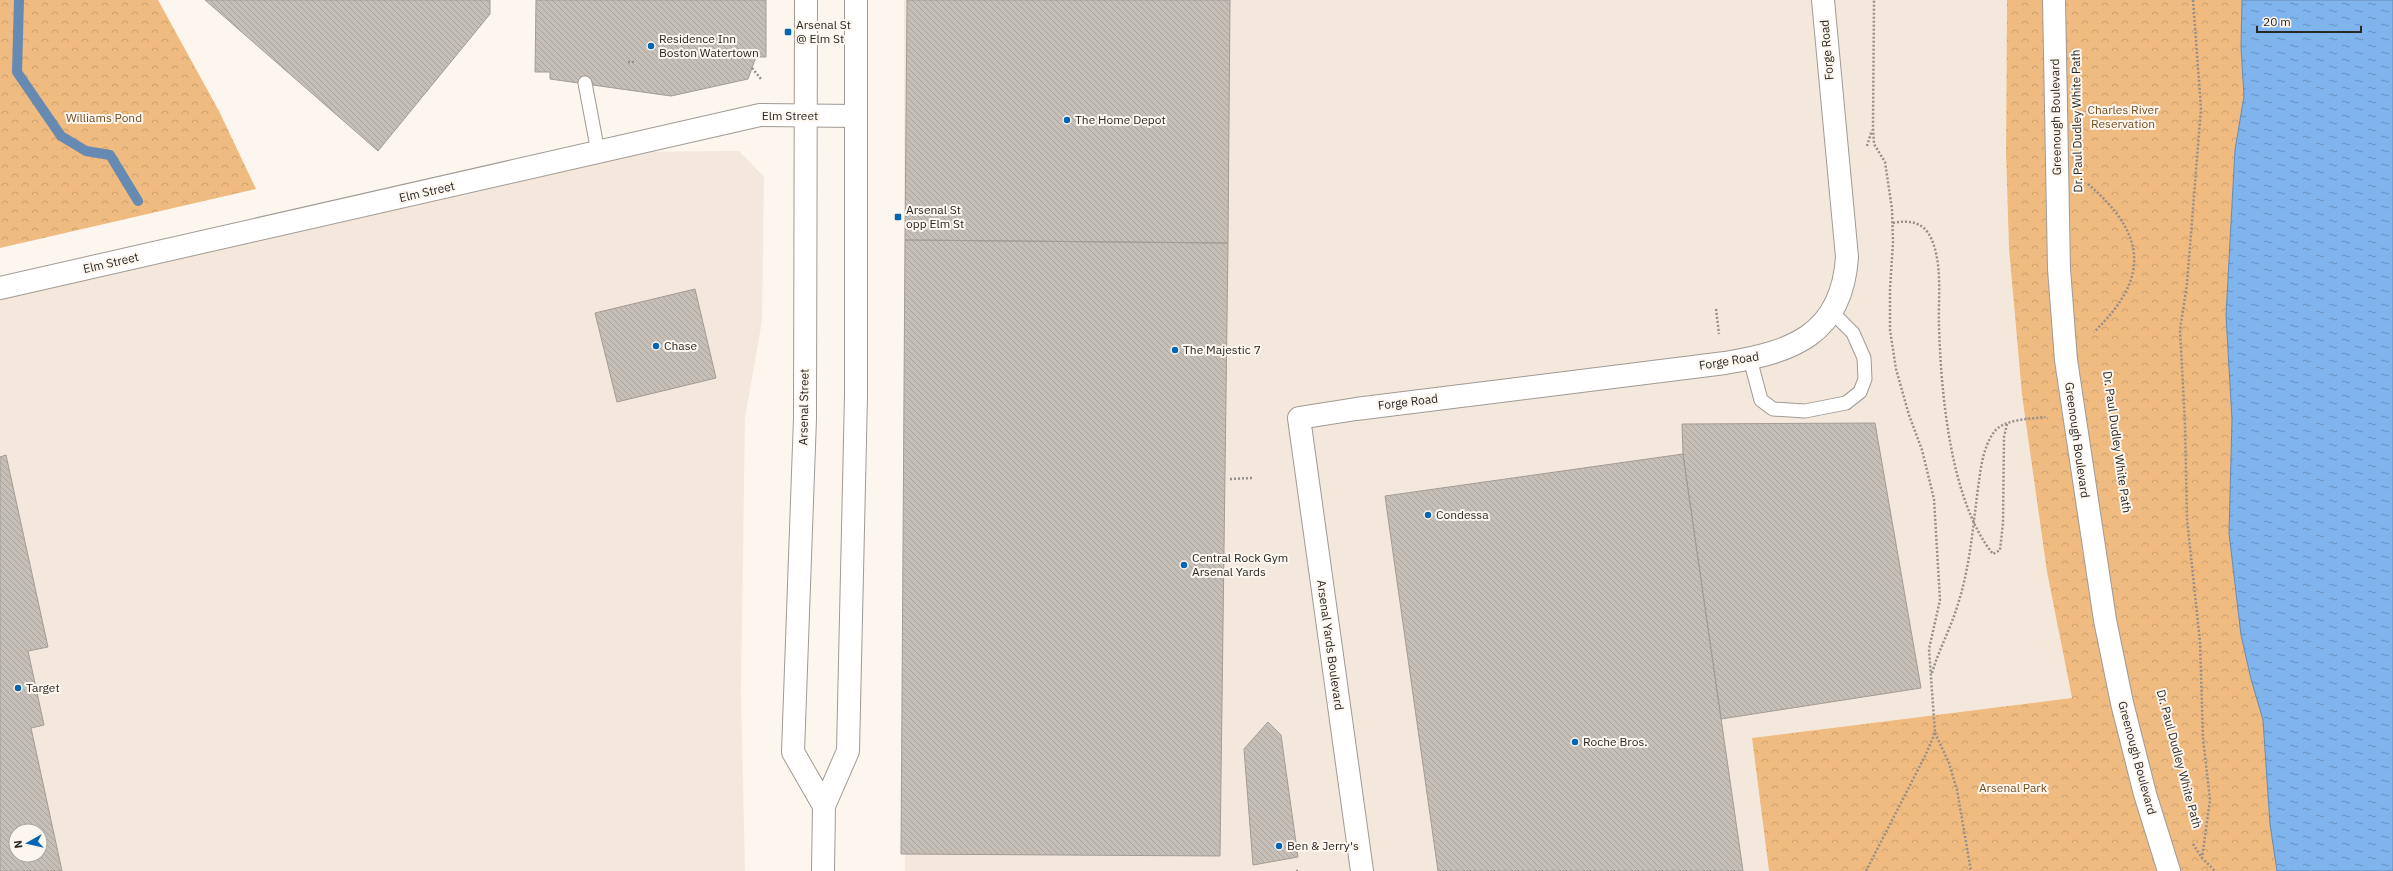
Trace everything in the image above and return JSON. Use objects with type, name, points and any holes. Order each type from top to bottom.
[{"type":"street","name":"Arsenal Street","points":[[806,0],[805,418],[793,752],[824,806]]},
{"type":"street","points":[[823,871],[824,806],[848,751],[856,395],[856,0]]},
{"type":"street","name":"Forge Road","points":[[1298,418],[1356,409],[1750,359],[1778,352],[1804,338],[1832,312],[1843,288],[1847,257],[1823,0]]},
{"type":"street","name":"Greenough Boulevard","points":[[2054,0],[2059,269],[2066,360],[2105,620],[2122,703],[2145,794],[2169,871]]},
{"type":"street","name":"Elm Street","points":[[0,288],[760,115],[856,116]]},
{"type":"street","name":"Arsenal Yards Boulevard","points":[[1298,418],[1362,871]]},
{"type":"lane","points":[[585,83],[598,152]]},
{"type":"lane","points":[[1750,359],[1761,400],[1773,409],[1805,410],[1846,403],[1860,392],[1865,379],[1864,358],[1853,333],[1832,312]]},
{"type":"path","points":[[1866,871],[1926,754],[1934,733],[1932,675],[1929,649],[1940,600],[1934,499],[1922,450],[1908,415],[1896,369],[1890,330],[1892,223],[1885,162],[1874,144],[1873,128],[1874,0]]},
{"type":"path","points":[[2193,0],[2201,108],[2187,284],[2180,330],[2187,519],[2200,642],[2203,738],[2210,800],[2202,858]]},
{"type":"path","points":[[628,62],[634,62]]},
{"type":"path","points":[[752,68],[761,79]]},
{"type":"path","name":"Dr. Paul Dudley White Path","points":[[2087,176],[2088,191]]},
{"type":"path","points":[[2088,184],[2108,201],[2121,217],[2131,238],[2136,262],[2130,285],[2112,314],[2094,332]]},
{"type":"path","points":[[1892,223],[1908,220],[1921,225],[1931,238],[1937,263],[1939,332],[1950,437],[1962,492],[1973,520],[1993,554],[2000,550],[2003,523],[2004,437],[2007,424]]},
{"type":"path","points":[[1716,309],[1719,337]]},
{"type":"path","points":[[2093,324],[2094,339]]},
{"type":"path","points":[[1932,675],[1938,651],[1958,605],[1972,548],[1973,520],[1986,447],[1995,431],[2007,424],[2050,416]]},
{"type":"path","points":[[1230,479],[1252,478]]},
{"type":"path","points":[[1934,733],[1949,763],[1957,790],[1972,871]]},
{"type":"path","name":"Dr. Paul Dudley White Path","points":[[2190,839],[2202,858],[2215,871]]},
{"type":"shaded area","points":[[904,0],[2007,0],[2006,154],[2009,249],[2022,395],[2047,572],[2072,698],[1752,738],[1769,871],[905,871]]},
{"type":"shaded area","points":[[739,151],[764,177],[762,321],[745,418],[741,692],[745,871],[0,871],[0,288],[598,152]]},
{"type":"green space","name":"Williams Pond","points":[[0,0],[158,0],[219,111],[256,189],[0,248]]},
{"type":"green space","name":"Charles River Reservation","points":[[2007,0],[2242,0],[2241,47],[2244,96],[2235,150],[2226,315],[2232,420],[2229,533],[2241,635],[2251,679],[2263,720],[2270,824],[2277,871],[1769,871],[1752,738],[2072,698],[2047,572],[2022,395],[2009,249],[2006,154]]},
{"type":"water","points":[[2242,0],[2393,0],[2393,871],[2277,871],[2270,824],[2263,720],[2251,679],[2241,635],[2229,533],[2232,420],[2226,315],[2235,150],[2244,96],[2241,47]]},
{"type":"building","points":[[205,0],[490,0],[490,14],[378,151]]},
{"type":"building","name":"Residence Inn Boston Watertown","points":[[536,0],[766,0],[766,57],[756,57],[748,79],[671,96],[550,79],[550,72],[535,72]]},
{"type":"building","name":"The Home Depot","points":[[907,0],[1230,0],[1228,243],[905,240]]},
{"type":"building","points":[[905,240],[1228,243],[1220,856],[901,854]]},
{"type":"building","name":"Chase","points":[[695,289],[716,378],[617,402],[595,313]]},
{"type":"building","points":[[1875,423],[1921,688],[1721,719],[1683,454],[1682,424]]},
{"type":"building","points":[[1683,454],[1743,871],[1438,871],[1385,496]]},
{"type":"building","name":"Target","points":[[6,455],[48,647],[28,651],[44,725],[31,728],[62,871],[0,871],[0,457]]},
{"type":"building","points":[[1268,722],[1281,735],[1298,857],[1253,865],[1244,749]]},
{"type":"waterway","points":[[19,0],[17,72],[61,136],[86,151],[110,155],[138,201]]},
{"type":"place","name":"Arsenal St @ Elm St","points":[[788,32]]},
{"type":"place","name":"Residence Inn Boston Watertown","points":[[651,46]]},
{"type":"place","name":"The Home Depot","points":[[1067,120]]},
{"type":"place","name":"Arsenal St opp Elm St","points":[[898,217]]},
{"type":"place","name":"Chase","points":[[656,346]]},
{"type":"place","name":"The Majestic 7","points":[[1175,350]]},
{"type":"place","name":"Condessa","points":[[1428,515]]},
{"type":"place","name":"Central Rock Gym Arsenal Yards","points":[[1184,565]]},
{"type":"place","name":"Target","points":[[18,688]]},
{"type":"place","name":"Roche Bros.","points":[[1575,742]]},
{"type":"place","name":"Ben & Jerry's","points":[[1279,846]]},
{"type":"park label","name":"Arsenal Park","points":[[2013,788]]}]
